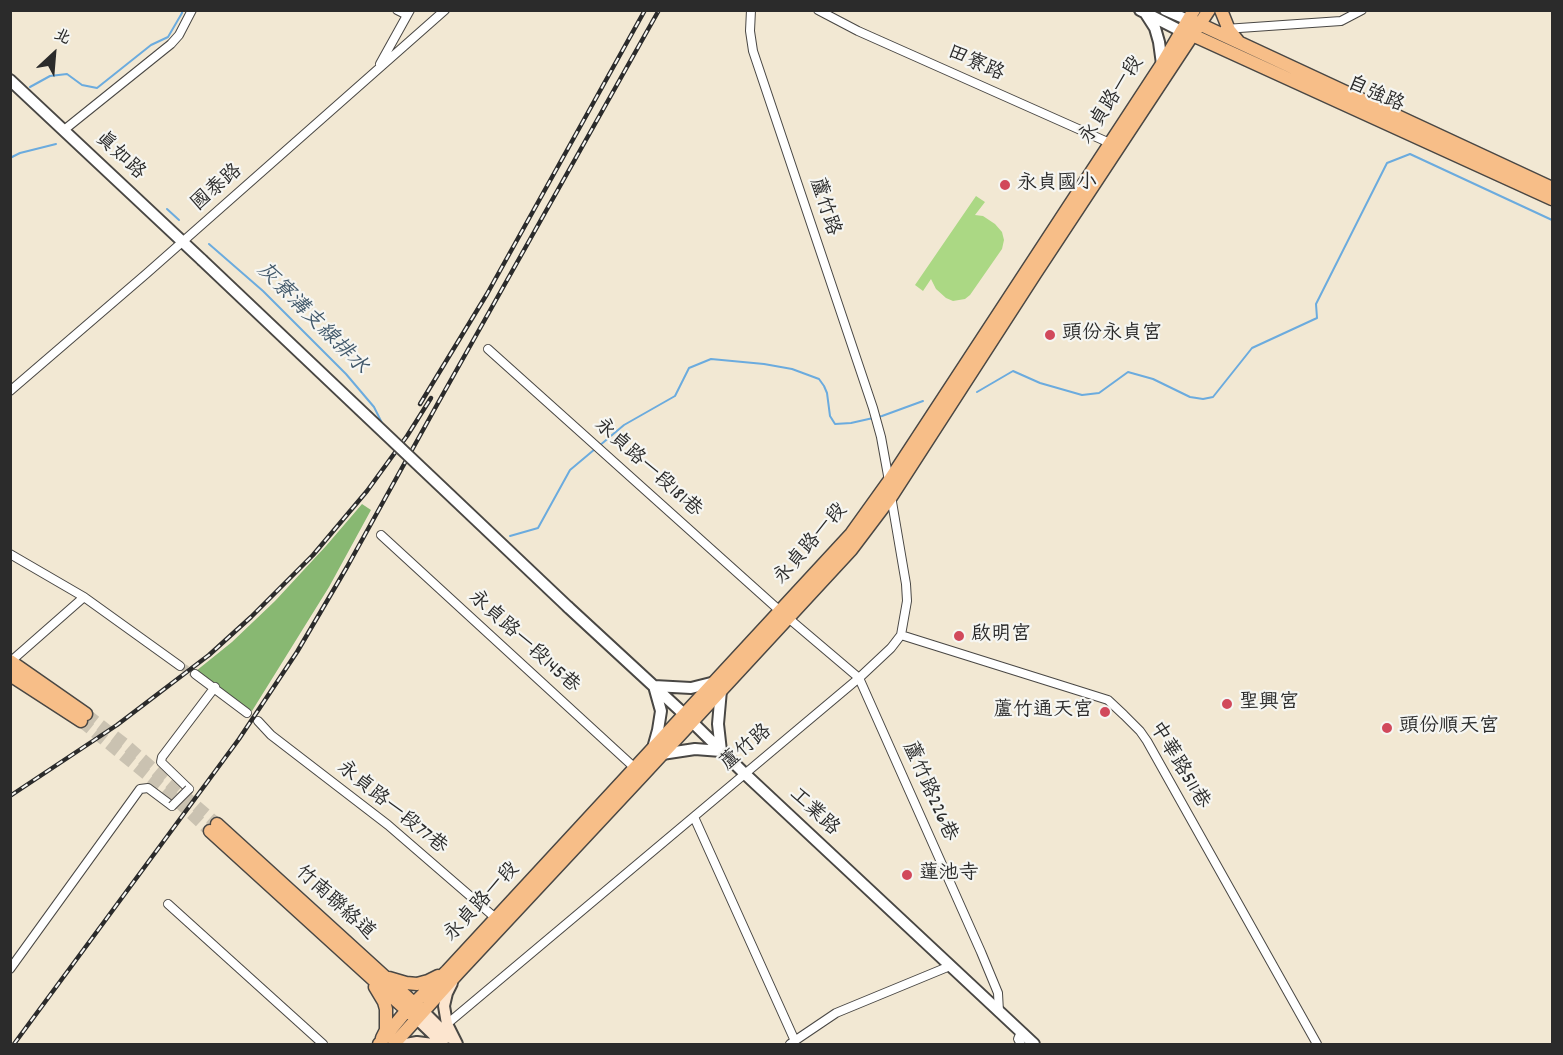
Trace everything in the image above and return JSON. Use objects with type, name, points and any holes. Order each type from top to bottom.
[{"type":"main road","name":"永貞路一段","points":[[1114,145],[1162,64],[1191,24],[1209,10]]},
{"type":"main road","points":[[1221,10],[1229,30],[1240,44]]},
{"type":"main road","name":"永貞路一段","points":[[379,1044],[451,974],[640,772],[784,614],[851,534],[1059,229],[1191,24]]},
{"type":"main road","name":"自強路","points":[[1191,24],[1240,44],[1552,188]]},
{"type":"main road","name":"自強路","points":[[1191,24],[1552,199]]},
{"type":"main road","name":"永貞路一段","points":[[784,614],[851,550],[891,497],[1059,229]]},
{"type":"main road","points":[[10,675],[83,718],[11,661]]},
{"type":"main road","name":"竹南聯絡道","points":[[214,828],[385,977],[415,1011],[362,969],[214,828]]},
{"type":"main road","points":[[362,969],[380,993],[386,1010],[386,1030],[379,1044]]},
{"type":"main road","points":[[385,977],[417,984],[451,974],[444,1006],[447,1024],[457,1044]]},
{"type":"main road","name":"永貞路一段","points":[[394,1044],[415,1011]]},
{"type":"main road","points":[[415,1011],[457,1044]]},
{"type":"main road","points":[[415,1011],[443,1044]]},
{"type":"main road","points":[[406,1044],[417,1042],[433,1044]]},
{"type":"street","points":[[64,130],[171,44],[179,35],[192,10]]},
{"type":"street","points":[[378,68],[409,13],[398,10]]},
{"type":"street","name":"國泰路","points":[[10,391],[445,10]]},
{"type":"street","name":"蘆竹路","points":[[751,10],[750,31],[753,51],[874,413],[889,481]]},
{"type":"street","name":"田寮路","points":[[818,10],[858,31],[1114,145]]},
{"type":"street","points":[[1165,10],[1191,24]]},
{"type":"street","points":[[1143,12],[1191,24],[1229,30],[1241,27],[1341,21],[1362,10]]},
{"type":"street","points":[[1143,12],[1155,28],[1162,64]]},
{"type":"street","name":"真如路","points":[[10,80],[568,606]]},
{"type":"street","name":"永貞路一段181巷","points":[[488,349],[784,614]]},
{"type":"street","points":[[889,481],[906,584],[907,601],[902,635]]},
{"type":"street","name":"永貞路一段145巷","points":[[381,535],[640,772]]},
{"type":"street","points":[[10,554],[84,597],[180,666]]},
{"type":"street","points":[[11,661],[84,597]]},
{"type":"street","name":"工業路","points":[[568,606],[1034,1044]]},
{"type":"street","name":"蘆竹路226巷","points":[[784,614],[859,678],[998,993],[999,1012]]},
{"type":"street","name":"蘆竹路","points":[[447,1024],[859,678],[902,635]]},
{"type":"street","name":"中華路511巷","points":[[902,635],[1108,700],[1124,715],[1147,741],[1317,1044]]},
{"type":"street","points":[[195,674],[247,713]]},
{"type":"street","points":[[654,686],[691,688],[718,686],[721,751],[658,751],[661,711],[654,686]]},
{"type":"street","points":[[10,969],[140,789],[148,788],[172,807],[189,789],[161,762],[214,687]]},
{"type":"street","name":"永貞路一段77巷","points":[[258,721],[271,735],[388,825],[499,922]]},
{"type":"street","points":[[694,817],[793,1042],[836,1013],[950,966]]},
{"type":"street","points":[[168,904],[323,1044]]},
{"type":"street","points":[[1021,1032],[1018,1039],[1021,1044]]},
{"type":"green space","points":[[976,196],[985,202],[975,215],[983,216],[1002,232],[1004,240],[1002,249],[965,299],[953,301],[946,298],[936,289],[931,279],[923,291],[915,285]]},
{"type":"green space","points":[[362,504],[371,510],[329,587],[252,711],[196,671],[232,642],[275,601]]},
{"type":"waterway","points":[[30,87],[50,76],[67,74],[82,85],[97,88],[151,45],[168,37],[182,10]]},
{"type":"waterway","name":"灰寮溝支線排水","points":[[10,158],[20,153],[56,144]]},
{"type":"waterway","points":[[977,392],[1013,371],[1040,383],[1082,395],[1099,393],[1128,372],[1153,379],[1190,397],[1203,399],[1213,397],[1252,348],[1317,318],[1316,304],[1387,163],[1410,154],[1552,220]]},
{"type":"waterway","name":"灰寮溝支線排水","points":[[167,209],[179,220]]},
{"type":"waterway","name":"灰寮溝支線排水","points":[[209,244],[263,291],[346,374],[374,407],[383,425]]},
{"type":"waterway","name":"灰寮溝支線排水","points":[[599,446],[624,425],[675,396],[689,368],[711,359],[792,369],[819,379],[827,393],[830,416],[835,424],[882,416],[923,401]]},
{"type":"waterway","name":"灰寮溝支線排水","points":[[510,536],[538,528],[570,470],[595,449]]},
{"type":"tunnel","points":[[180,666],[195,674]]},
{"type":"tunnel","points":[[86,714],[127,746],[217,824]]},
{"type":"tunnel","points":[[81,721],[161,786],[210,831]]},
{"type":"railway","points":[[420,404],[487,294],[645,10]]},
{"type":"railway","points":[[14,1044],[239,739],[297,652],[347,567],[659,10]]},
{"type":"railway","points":[[10,796],[117,725],[209,655],[251,617],[313,555],[367,491],[431,398]]},
{"type":"place","name":"永貞國小","points":[[1005,185]]},
{"type":"place","name":"頭份永貞宮","points":[[1050,335]]},
{"type":"place","name":"啟明宮","points":[[959,636]]},
{"type":"place","name":"聖興宮","points":[[1227,704]]},
{"type":"place","name":"蘆竹通天宮","points":[[1105,712]]},
{"type":"place","name":"頭份順天宮","points":[[1387,728]]},
{"type":"place","name":"蓮池寺","points":[[907,875]]}]
